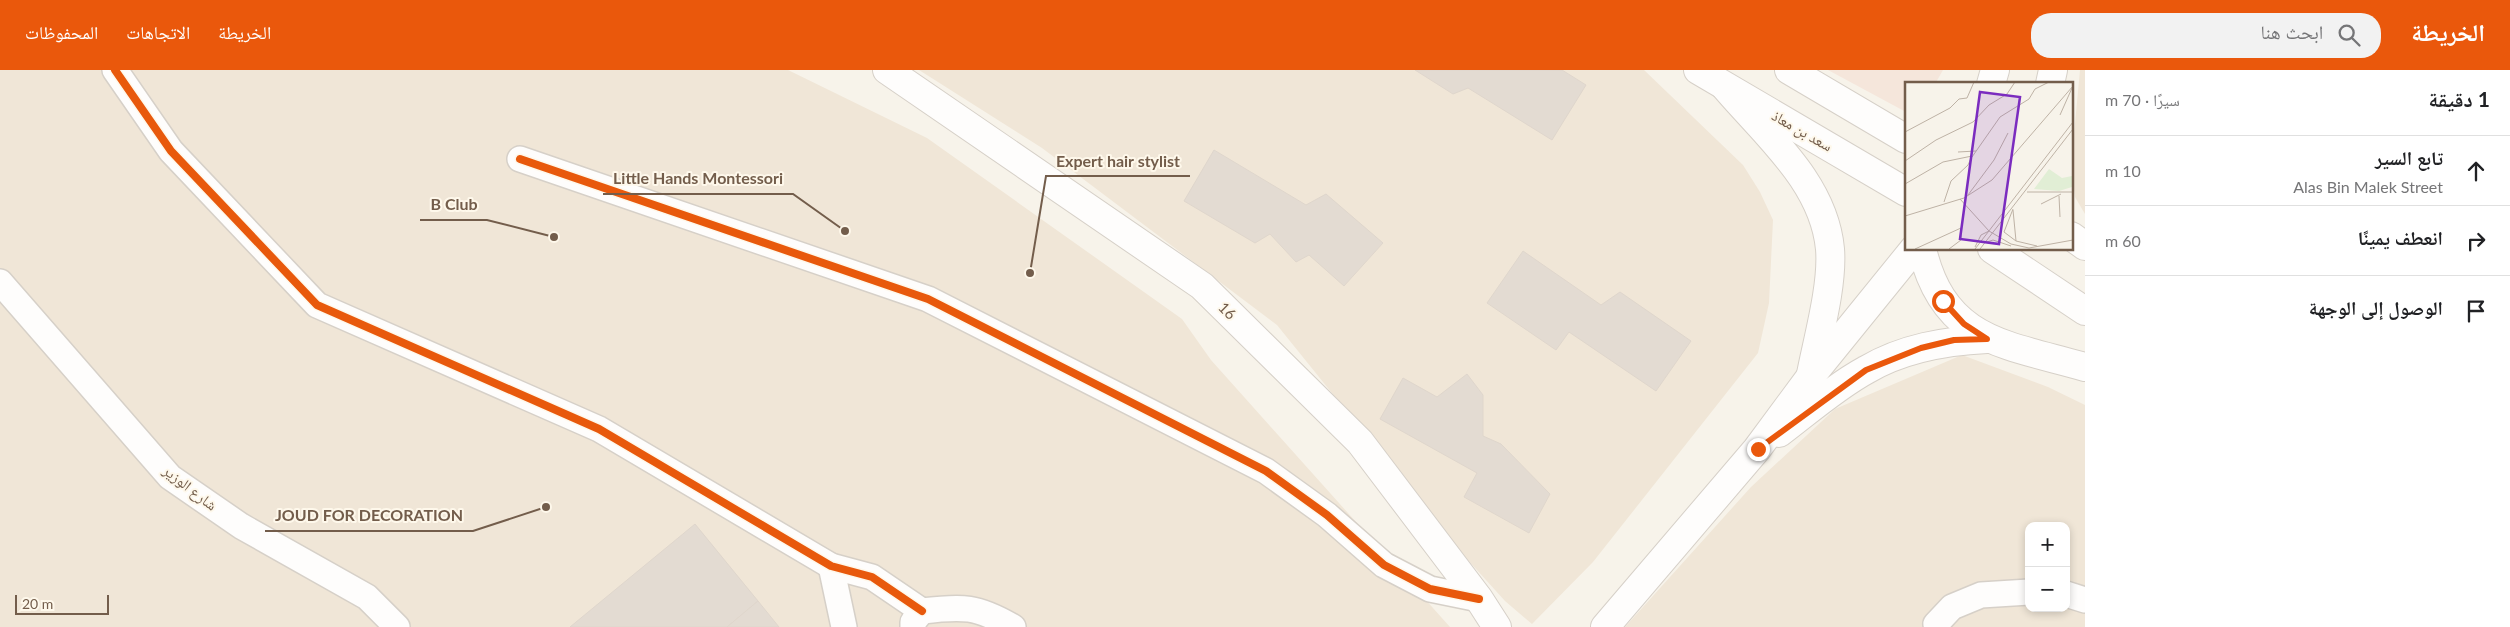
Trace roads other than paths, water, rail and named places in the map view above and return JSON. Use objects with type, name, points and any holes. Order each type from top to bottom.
[{"type":"street","points":[[115,70],[171,151],[318,305],[599,429],[831,566],[872,577],[918,619],[947,608],[979,610],[1013,627]]},
{"type":"street","name":"16","points":[[887,70],[1202,286],[1360,442],[1479,599],[1496,627]]},
{"type":"street","name":"سعد بن معاذ","points":[[1698,70],[1905,191]]},
{"type":"street","points":[[1789,70],[1905,138]]},
{"type":"street","points":[[1991,82],[1996,70]]},
{"type":"street","points":[[1722,84],[1797,169],[1814,193],[1825,221],[1830,250],[1829,280],[1811,376]]},
{"type":"street","points":[[520,159],[928,299],[1266,472],[1327,515],[1384,565],[1430,589],[1479,599]]},
{"type":"street","points":[[1605,627],[1758,449],[1811,376],[1913,250]]},
{"type":"street","points":[[1922,250],[1928,274],[1943,301],[1964,324],[1987,339],[2085,367]]},
{"type":"street","points":[[1994,250],[2085,311]]},
{"type":"street","name":"شارع الوزير","points":[[0,282],[170,476],[241,526],[366,597],[397,627]]},
{"type":"street","points":[[1758,449],[1866,370],[1921,348],[1954,340],[1987,339]]},
{"type":"street","points":[[831,566],[844,627]]},
{"type":"street","points":[[1936,627],[1936,624],[1952,606],[1981,595],[2025,592]]},
{"type":"street","points":[[2070,595],[2085,600]]},
{"type":"place","name":"Little Hands Montessori","points":[[845,231]]},
{"type":"place","name":"B Club","points":[[554,237]]},
{"type":"place","name":"Expert hair stylist","points":[[1030,273]]},
{"type":"place","name":"JOUD FOR DECORATION","points":[[546,507]]}]
